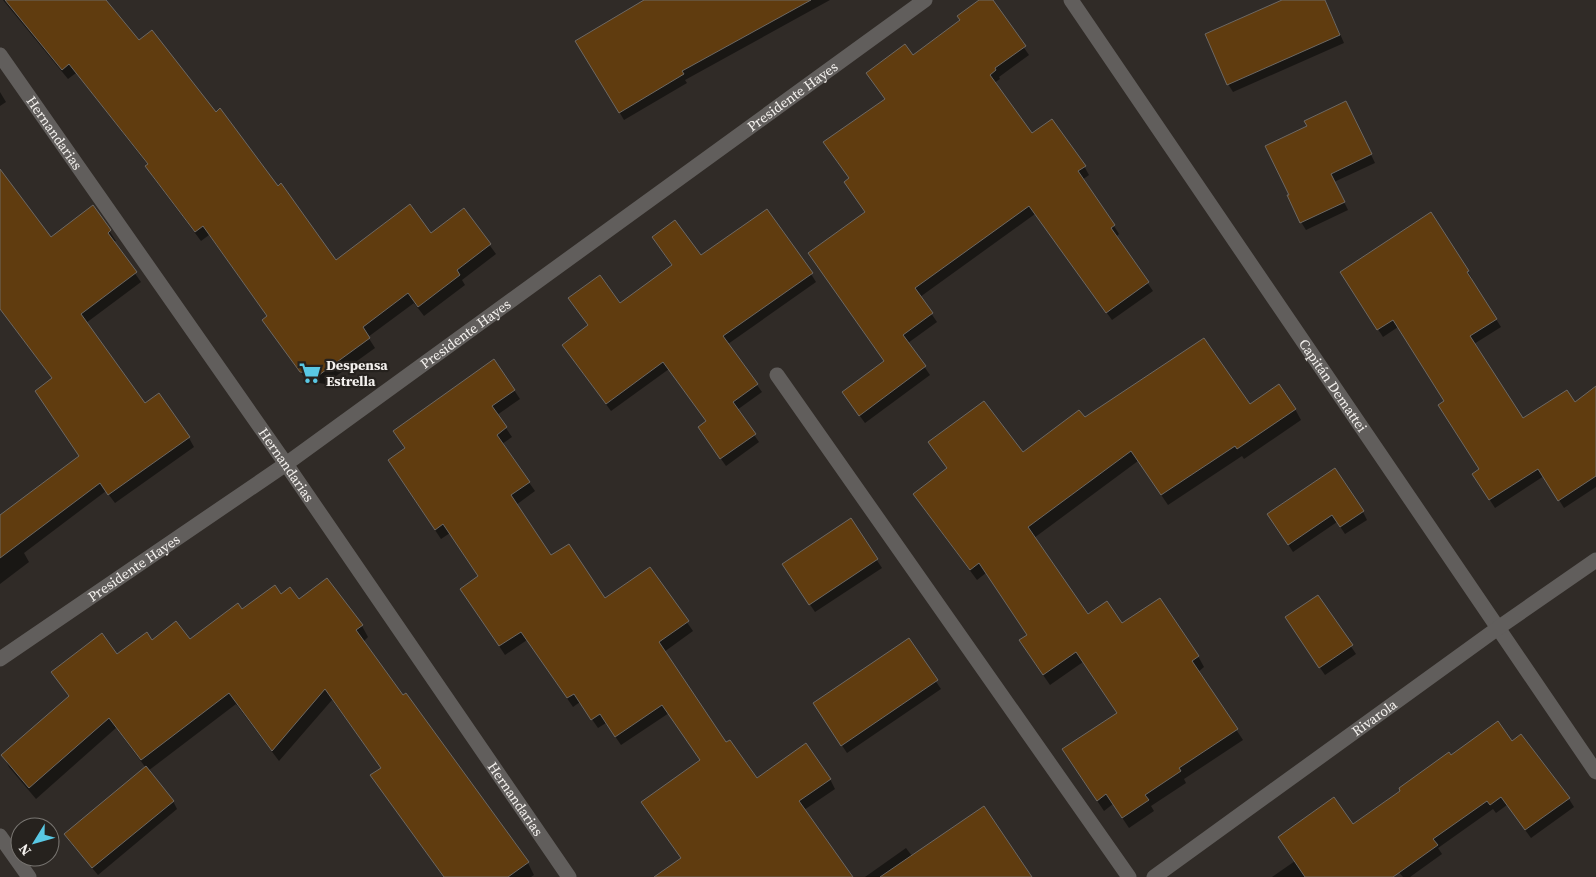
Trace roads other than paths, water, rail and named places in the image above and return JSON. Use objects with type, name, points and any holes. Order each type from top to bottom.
[{"type":"street","name":"Presidente Hayes","points":[[0,659],[286,464],[925,0]]},
{"type":"street","name":"Capitán Demattei","points":[[1071,0],[1596,772]]},
{"type":"street","name":"Hernandarias","points":[[0,55],[286,464],[569,877]]},
{"type":"street","points":[[777,375],[1129,877]]},
{"type":"street","name":"Rivarola","points":[[1154,877],[1498,628],[1596,560]]},
{"type":"street","points":[[0,836],[28,877]]},
{"type":"place","name":"Despensa Estrella","points":[[310,373]]}]
